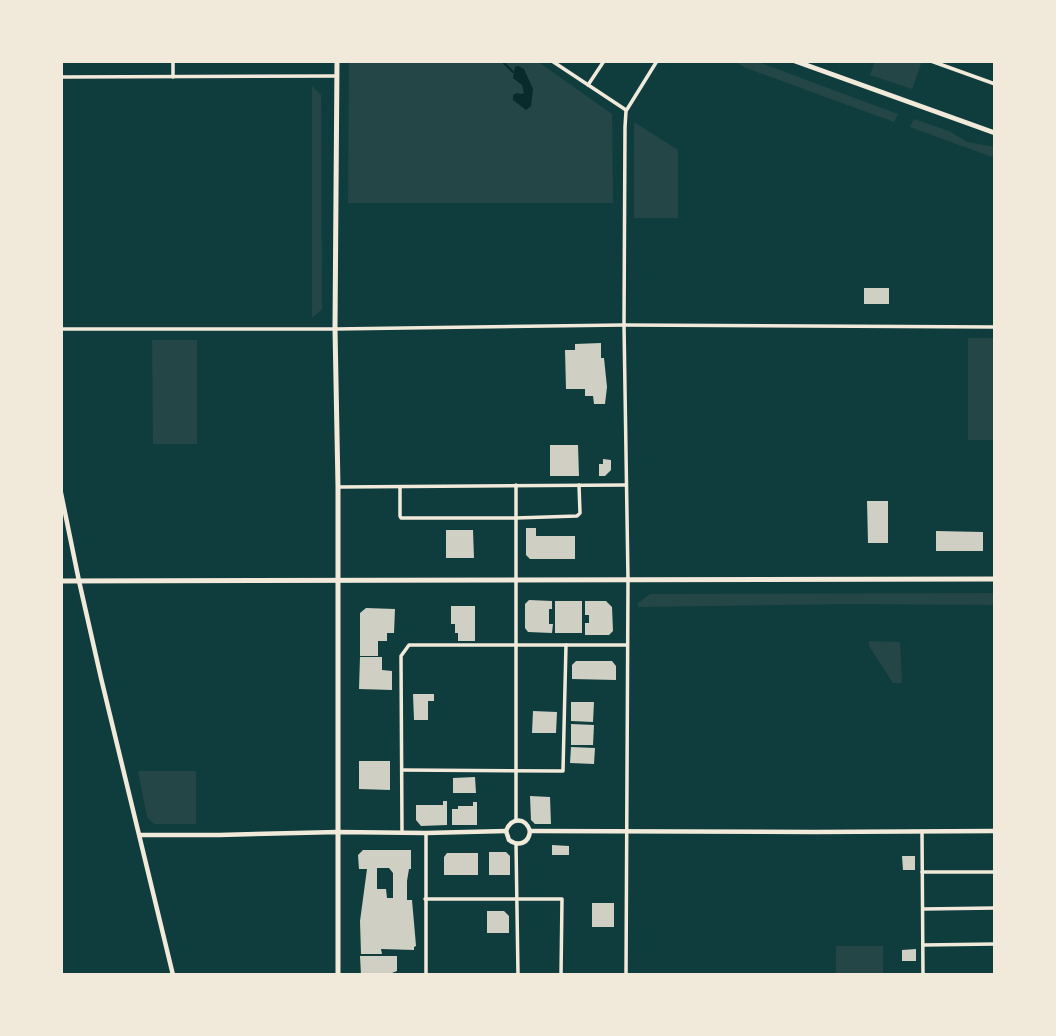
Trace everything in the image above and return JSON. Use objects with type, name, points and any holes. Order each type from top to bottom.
[{"type":"main road","points":[[337,61],[335,329],[338,487],[338,975]]},
{"type":"main road","points":[[795,61],[995,133]]},
{"type":"main road","points":[[61,581],[995,579]]},
{"type":"street","points":[[173,61],[173,77]]},
{"type":"street","points":[[552,61],[626,111]]},
{"type":"street","points":[[588,85],[604,61]]},
{"type":"street","points":[[626,975],[628,579],[625,485],[625,127],[626,111],[657,61]]},
{"type":"street","points":[[931,61],[995,84]]},
{"type":"street","points":[[61,77],[337,76]]},
{"type":"street","points":[[61,329],[995,327]]},
{"type":"street","points":[[516,485],[516,820]]},
{"type":"street","points":[[400,486],[401,518],[516,519],[578,516],[579,485]]},
{"type":"street","points":[[338,487],[625,485]]},
{"type":"street","points":[[61,492],[79,581],[173,975]]},
{"type":"street","points":[[401,832],[401,656],[409,645],[626,645]]},
{"type":"street","points":[[402,770],[563,771],[566,645]]},
{"type":"street","points":[[516,820],[527,824],[530,831],[526,842],[516,844],[508,839],[506,831],[509,824],[516,820]]},
{"type":"street","points":[[140,835],[506,831]]},
{"type":"street","points":[[530,831],[995,831]]},
{"type":"street","points":[[922,831],[923,975]]},
{"type":"street","points":[[426,833],[426,975]]},
{"type":"street","points":[[516,844],[518,975]]},
{"type":"street","points":[[922,872],[995,872]]},
{"type":"street","points":[[425,899],[562,899],[561,975]]},
{"type":"street","points":[[923,909],[995,908]]},
{"type":"street","points":[[923,945],[995,944]]},
{"type":"shaded area","points":[[349,61],[537,61],[612,114],[613,203],[348,203]]},
{"type":"shaded area","points":[[734,61],[755,61],[898,114],[894,122],[746,68]]},
{"type":"shaded area","points":[[875,61],[922,61],[912,89],[870,75]]},
{"type":"shaded area","points":[[515,67],[524,69],[533,89],[531,106],[526,110],[513,100],[513,95],[524,93],[522,85],[513,78]]},
{"type":"shaded area","points":[[312,86],[321,95],[322,309],[312,318]]},
{"type":"shaded area","points":[[914,119],[949,131],[967,142],[995,147],[995,158],[910,127]]},
{"type":"shaded area","points":[[634,122],[678,150],[678,218],[634,218]]},
{"type":"shaded area","points":[[968,338],[995,338],[995,440],[968,440]]},
{"type":"shaded area","points":[[152,340],[197,340],[197,444],[153,444]]},
{"type":"shaded area","points":[[995,593],[995,605],[638,607],[638,603],[650,594]]},
{"type":"shaded area","points":[[869,641],[900,642],[902,683],[893,683],[869,646]]},
{"type":"shaded area","points":[[138,771],[196,771],[196,824],[154,824],[147,817]]},
{"type":"shaded area","points":[[836,946],[883,946],[883,975],[836,975]]},
{"type":"building","points":[[864,288],[889,288],[889,304],[864,304]]},
{"type":"building","points":[[601,343],[607,387],[605,404],[594,404],[593,396],[585,396],[585,389],[566,389],[565,350],[575,350],[575,344]]},
{"type":"building","points":[[550,445],[578,445],[579,476],[550,476]]},
{"type":"building","points":[[603,459],[611,460],[611,470],[605,476],[599,476],[599,464],[603,464]]},
{"type":"building","points":[[867,501],[888,501],[888,543],[868,543]]},
{"type":"building","points":[[526,528],[536,528],[536,536],[575,536],[575,559],[530,559],[526,555]]},
{"type":"building","points":[[446,530],[473,530],[474,558],[446,558]]},
{"type":"building","points":[[936,531],[983,532],[983,551],[936,551]]},
{"type":"building","points":[[529,600],[552,601],[549,624],[553,624],[552,633],[528,632],[525,628],[525,604]]},
{"type":"building","points":[[555,601],[582,601],[582,633],[555,633]]},
{"type":"building","points":[[585,601],[606,601],[612,607],[613,631],[609,635],[585,635],[585,623],[589,623],[589,615],[585,615]]},
{"type":"building","points":[[451,606],[475,606],[475,641],[458,641],[455,624],[451,624]]},
{"type":"building","points":[[366,608],[395,609],[394,633],[387,633],[387,641],[378,641],[378,656],[360,656],[360,613]]},
{"type":"building","points":[[360,657],[382,657],[382,670],[392,671],[392,690],[359,689]]},
{"type":"building","points":[[576,661],[612,661],[616,666],[616,680],[572,679],[572,665]]},
{"type":"building","points":[[413,694],[434,694],[434,701],[428,701],[428,720],[414,720]]},
{"type":"building","points":[[571,702],[594,702],[593,722],[571,721]]},
{"type":"building","points":[[533,711],[557,712],[556,733],[532,733]]},
{"type":"building","points":[[571,724],[594,725],[593,745],[571,745]]},
{"type":"building","points":[[571,747],[595,748],[594,764],[570,763]]},
{"type":"building","points":[[359,761],[390,761],[390,790],[359,789]]},
{"type":"building","points":[[475,777],[476,793],[453,793],[453,778]]},
{"type":"building","points":[[530,796],[550,797],[551,824],[535,824],[531,820]]},
{"type":"building","points":[[443,801],[447,801],[447,825],[421,826],[416,820],[416,805],[443,805]]},
{"type":"building","points":[[473,802],[477,802],[477,825],[452,825],[452,809],[458,809],[458,806],[473,806]]},
{"type":"building","points":[[552,845],[569,846],[569,855],[552,855]]},
{"type":"building","points":[[363,850],[411,850],[407,900],[412,900],[416,946],[414,950],[381,949],[382,954],[361,954],[360,921],[367,869],[359,869],[358,855]],"holes":[[[377,868],[389,868],[393,873],[393,898],[387,898],[386,889],[377,889]]]},
{"type":"building","points":[[489,852],[506,852],[510,856],[510,875],[489,875]]},
{"type":"building","points":[[447,853],[478,853],[478,875],[444,875],[444,857]]},
{"type":"building","points":[[902,856],[915,856],[915,870],[903,870]]},
{"type":"building","points":[[592,903],[614,903],[614,927],[592,927]]},
{"type":"building","points":[[487,911],[504,911],[509,916],[509,933],[487,933]]},
{"type":"building","points":[[916,949],[916,961],[902,961],[902,950]]},
{"type":"building","points":[[360,956],[397,956],[397,971],[392,975],[361,975]]},
{"type":"waterway","points":[[502,61],[513,72]]}]
